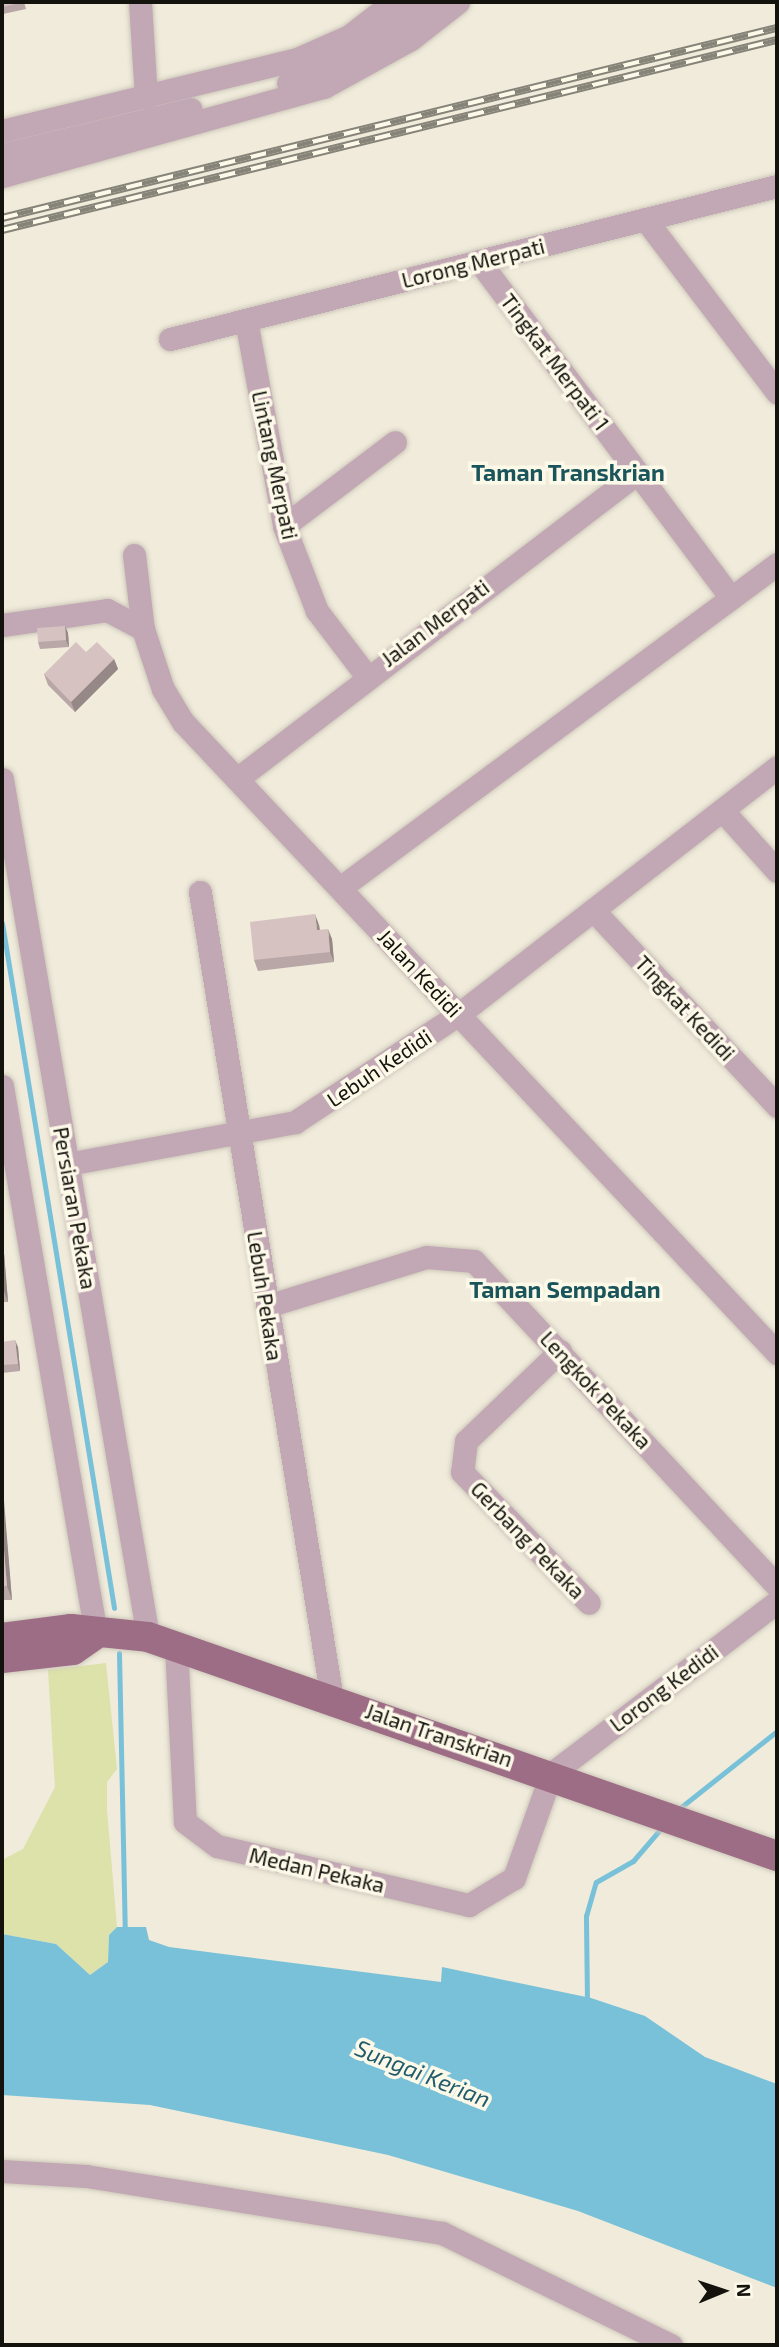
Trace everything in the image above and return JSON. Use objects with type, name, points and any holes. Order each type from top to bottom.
[{"type":"main road","name":"Jalan Transkrian","points":[[2,1638],[71,1629],[162,1641],[640,1804],[777,1856]]},
{"type":"main road","points":[[2,1658],[73,1650],[96,1634]]},
{"type":"street","points":[[140,2],[146,98]]},
{"type":"street","points":[[2,131],[297,59],[349,36],[393,2]]},
{"type":"street","points":[[2,155],[307,78],[426,2]]},
{"type":"street","points":[[2,177],[324,87],[411,39],[458,2]]},
{"type":"street","name":"Lorong Merpati","points":[[170,339],[777,186]]},
{"type":"street","points":[[645,219],[777,392]]},
{"type":"street","name":"Tingkat Merpati 1","points":[[479,261],[731,598]]},
{"type":"street","name":"Lintang Merpati","points":[[246,320],[284,526],[317,611],[366,675]]},
{"type":"street","points":[[284,526],[395,442]]},
{"type":"street","name":"Jalan Merpati","points":[[237,779],[366,675],[637,473]]},
{"type":"street","name":"Jalan Kedidi","points":[[134,555],[143,629],[163,689],[183,722],[777,1353]]},
{"type":"street","points":[[340,888],[777,564]]},
{"type":"street","points":[[2,625],[107,610],[143,629]]},
{"type":"street","name":"Lebuh Kedidi","points":[[67,1164],[239,1137],[295,1122],[458,1014],[777,768]]},
{"type":"street","name":"Persiaran Pekaka","points":[[2,779],[67,1164],[162,1641]]},
{"type":"street","points":[[722,810],[777,871]]},
{"type":"street","name":"Lebuh Pekaka","points":[[200,892],[332,1699]]},
{"type":"street","name":"Tingkat Kedidi","points":[[593,910],[777,1106]]},
{"type":"street","points":[[2,1086],[96,1634]]},
{"type":"street","name":"Lengkok Pekaka","points":[[267,1306],[451,1255],[492,1275],[777,1586]]},
{"type":"street","name":"Gerbang Pekaka","points":[[560,1351],[466,1440],[462,1472],[589,1603]]},
{"type":"street","name":"Lorong Kedidi","points":[[551,1774],[777,1602]]},
{"type":"street","name":"Medan Pekaka","points":[[162,1641],[185,1822],[217,1846],[468,1905],[514,1878],[551,1774]]},
{"type":"street","points":[[2,2171],[86,2176],[442,2233],[671,2345]]},
{"type":"green space","points":[[106,1663],[117,1769],[107,1782],[107,1810],[117,1927],[109,1935],[108,1962],[90,1975],[56,1944],[2,1934],[2,1860],[23,1849],[55,1787],[48,1670]]},
{"type":"water","name":"Sungai Kerian","points":[[117,1927],[146,1927],[149,1940],[169,1947],[441,1982],[442,1967],[591,1998],[645,2016],[705,2057],[777,2084],[777,2288],[578,2211],[388,2155],[150,2105],[2,2095],[2,1934],[56,1944],[90,1975],[108,1962],[109,1935]]},
{"type":"building","points":[[2,2],[24,2],[2,7]]},
{"type":"building","points":[[65,626],[66,640],[38,642],[37,628]]},
{"type":"building","points":[[76,642],[86,652],[97,642],[114,659],[71,702],[44,674]]},
{"type":"building","points":[[315,914],[317,930],[328,929],[330,952],[254,960],[250,922]]},
{"type":"building","points":[[2,1259],[4,1291],[2,1291]]},
{"type":"building","points":[[15,1340],[18,1364],[2,1365],[2,1342]]},
{"type":"building","points":[[2,1526],[7,1586],[2,1586]]},
{"type":"waterway","points":[[2,923],[114,1608]]},
{"type":"waterway","points":[[119,1653],[125,1933]]},
{"type":"waterway","points":[[676,1811],[777,1731]]},
{"type":"waterway","points":[[587,2002],[586,1916],[596,1882],[633,1861],[663,1826]]},
{"type":"railway","points":[[2,218],[777,28]]},
{"type":"railway","points":[[2,230],[777,40]]},
{"type":"district","name":"Taman Transkrian","points":[[568,472]]},
{"type":"district","name":"Taman Sempadan","points":[[565,1289]]}]
